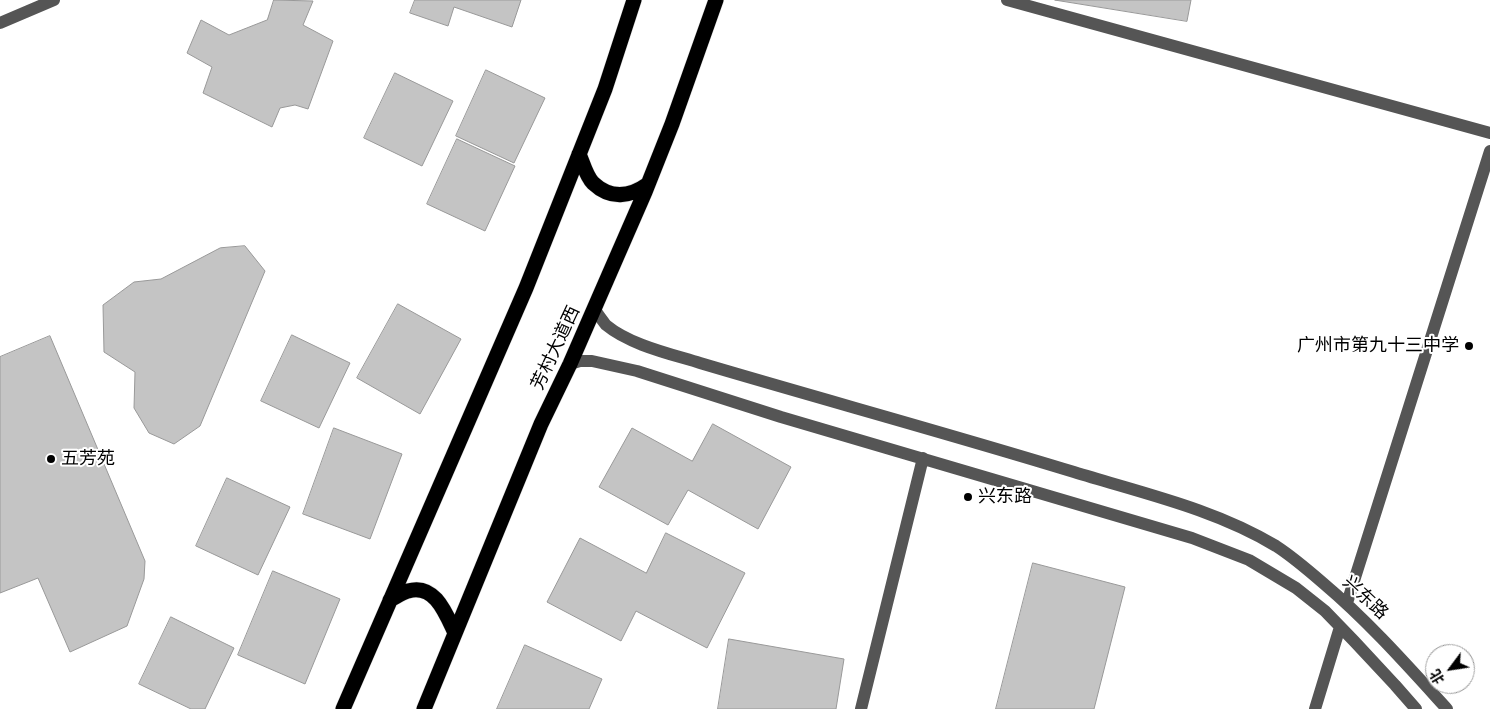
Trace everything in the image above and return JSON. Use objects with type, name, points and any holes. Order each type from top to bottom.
[{"type":"highway","points":[[343,709],[526,288],[605,89],[634,0]]},
{"type":"highway","name":"芳村大道西","points":[[424,709],[542,424],[648,184],[672,124],[716,0]]},
{"type":"highway","points":[[579,154],[593,182],[608,193],[622,195],[636,192],[648,184]]},
{"type":"highway","points":[[390,600],[410,590],[421,590],[431,594],[440,603],[455,633]]},
{"type":"street","points":[[0,22],[54,0]]},
{"type":"street","points":[[1007,0],[1490,133]]},
{"type":"street","points":[[1347,603],[1490,150]]},
{"type":"street","name":"兴东路","points":[[594,309],[605,324],[620,335],[655,349],[700,364],[1038,461],[1202,511],[1249,531],[1277,547],[1302,565],[1347,603],[1447,709]]},
{"type":"street","points":[[570,364],[580,361],[592,361],[637,371],[781,418],[1192,538],[1249,560],[1296,588],[1325,611],[1416,709]]},
{"type":"street","points":[[861,709],[923,458]]},
{"type":"street","points":[[1315,709],[1340,627]]},
{"type":"building","points":[[274,0],[313,1],[303,25],[333,41],[308,109],[295,105],[280,108],[272,127],[203,93],[212,67],[187,53],[201,20],[229,35],[267,20]]},
{"type":"building","points":[[415,0],[521,0],[512,27],[454,7],[448,26],[410,13]]},
{"type":"building","points":[[1055,0],[1191,0],[1187,21]]},
{"type":"building","points":[[486,70],[545,98],[514,163],[456,136]]},
{"type":"building","points":[[395,73],[453,101],[422,166],[364,138]]},
{"type":"building","points":[[457,139],[515,166],[485,231],[427,204]]},
{"type":"building","points":[[245,246],[265,271],[200,426],[174,444],[149,433],[134,408],[135,372],[104,352],[103,305],[134,282],[161,279],[220,248]]},
{"type":"building","points":[[398,304],[461,339],[420,414],[357,378]]},
{"type":"building","points":[[292,335],[350,363],[319,428],[261,401]]},
{"type":"building","name":"五芳苑","points":[[50,336],[145,561],[144,579],[127,626],[70,652],[38,578],[0,593],[0,357]]},
{"type":"building","points":[[713,424],[791,467],[758,529],[688,490],[668,525],[599,487],[632,428],[692,461]]},
{"type":"building","points":[[334,428],[402,454],[370,539],[303,514]]},
{"type":"building","points":[[227,478],[290,507],[258,575],[196,546]]},
{"type":"building","points":[[666,533],[745,573],[707,648],[636,611],[621,641],[547,602],[580,538],[646,573]]},
{"type":"building","points":[[1033,563],[1125,587],[1094,709],[996,709]]},
{"type":"building","points":[[273,571],[340,599],[305,684],[238,655]]},
{"type":"building","points":[[171,617],[234,648],[205,709],[191,709],[139,684]]},
{"type":"building","points":[[729,639],[844,659],[836,709],[718,709]]},
{"type":"building","points":[[525,645],[602,679],[589,709],[497,709]]},
{"type":"place","name":"广州市第九十三中学","points":[[1469,346]]},
{"type":"place","name":"五芳苑","points":[[51,459]]},
{"type":"place","name":"兴东路","points":[[968,497]]}]
